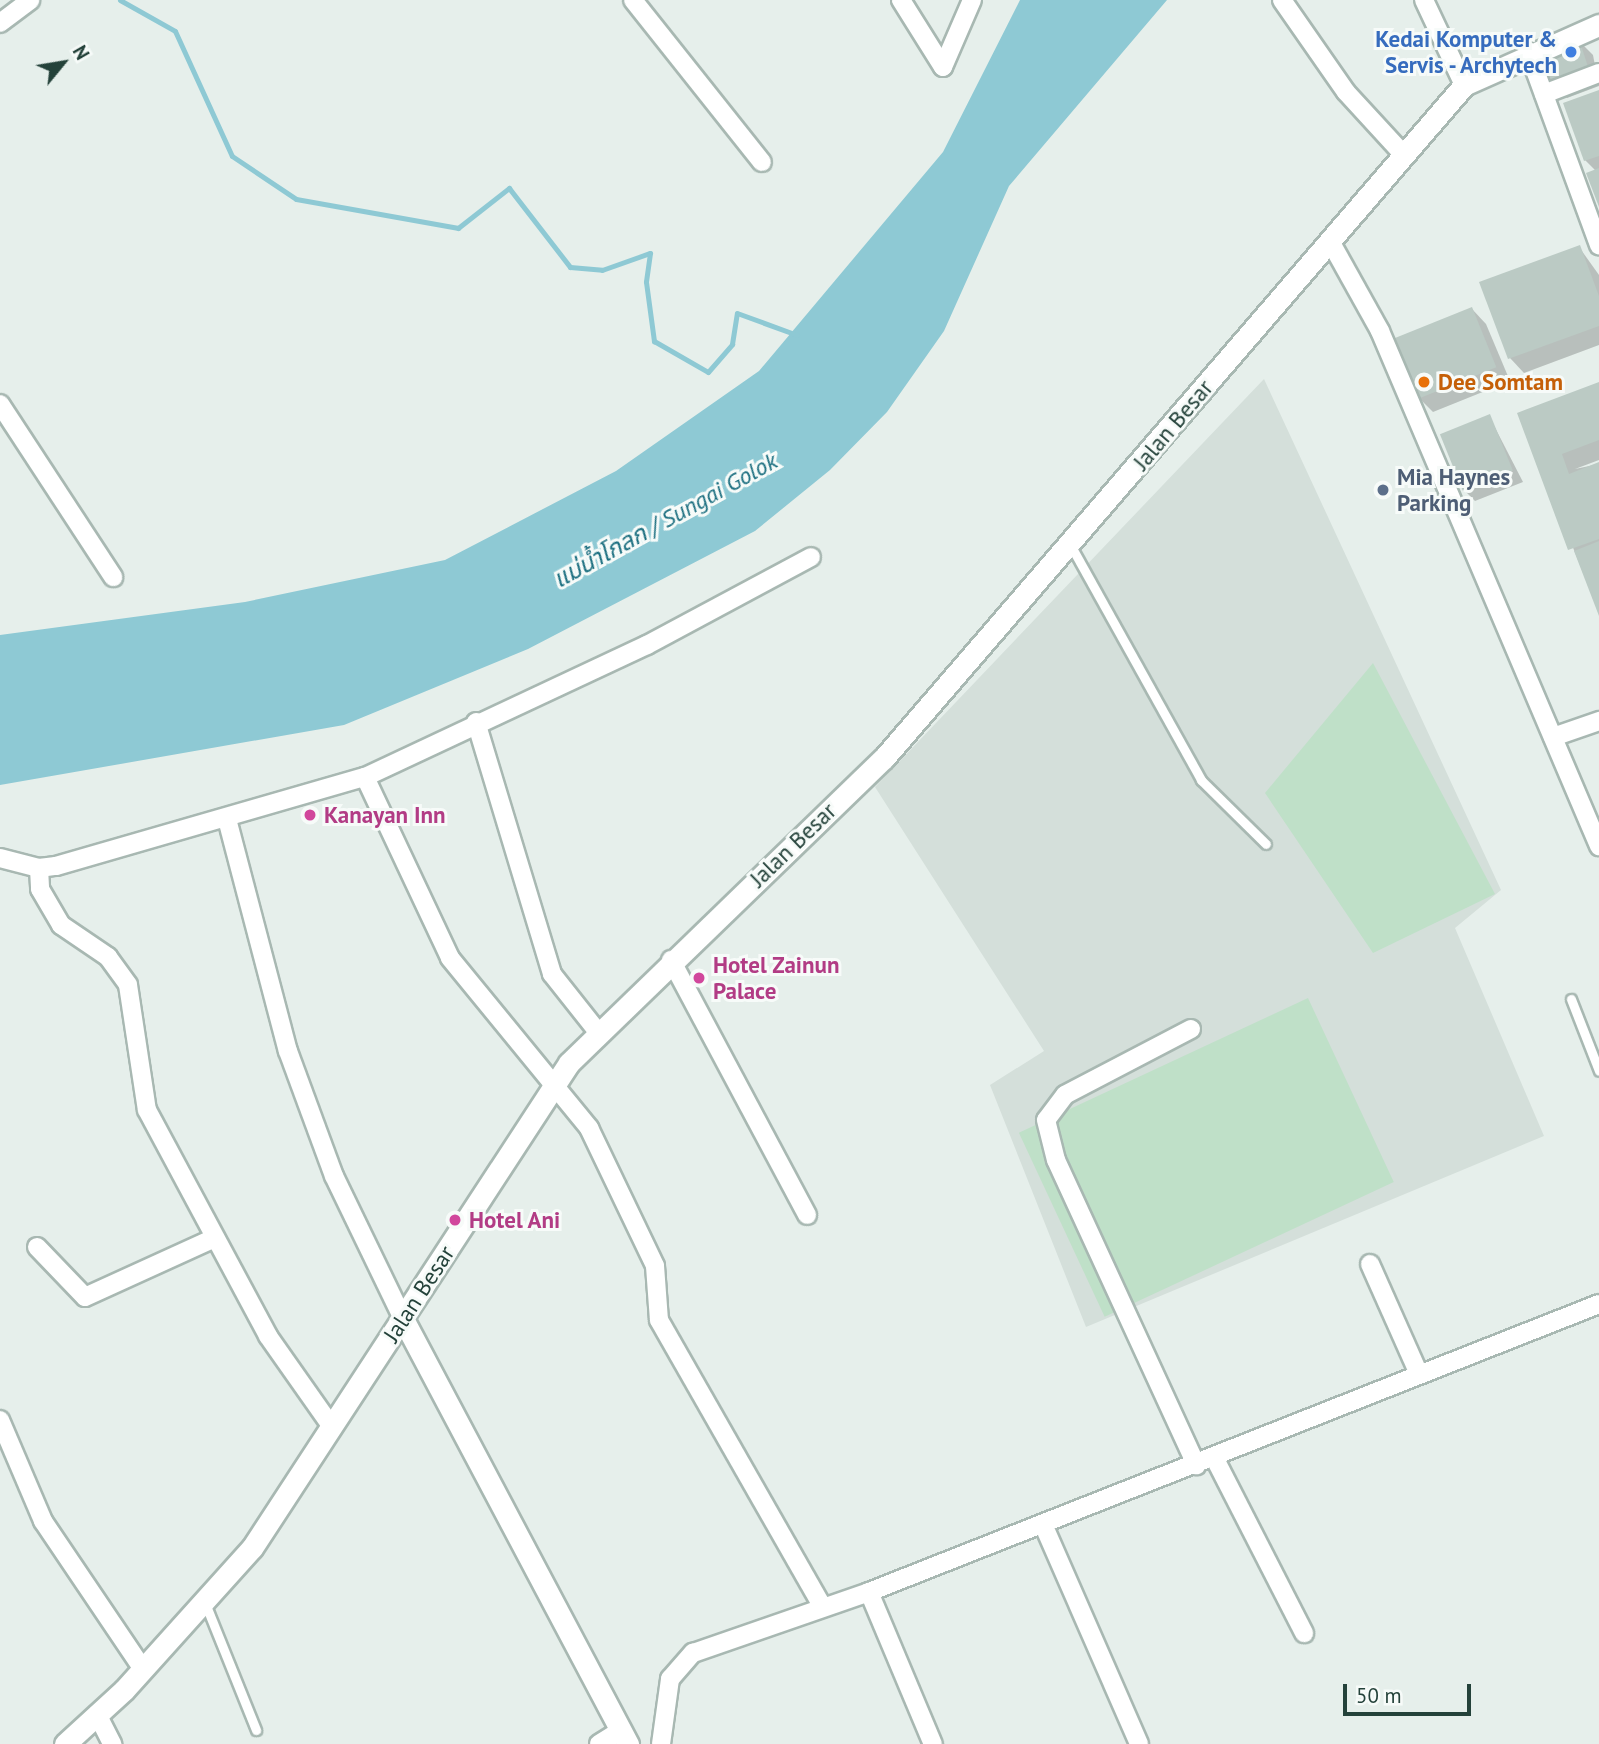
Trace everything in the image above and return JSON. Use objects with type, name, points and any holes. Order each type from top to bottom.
[{"type":"main road","name":"Jalan Besar","points":[[65,1744],[143,1669],[252,1548],[553,1088],[598,1032],[884,758],[1072,546],[1464,85],[1528,51],[1599,25]]},
{"type":"main road","points":[[403,1320],[624,1737]]},
{"type":"street","points":[[0,23],[30,0]]},
{"type":"street","points":[[633,0],[762,162]]},
{"type":"street","points":[[901,0],[943,67],[972,0]]},
{"type":"street","points":[[1282,0],[1346,92],[1403,154]]},
{"type":"street","points":[[1424,0],[1464,85]]},
{"type":"street","points":[[1528,51],[1599,245]]},
{"type":"street","points":[[1544,94],[1599,73]]},
{"type":"street","points":[[1330,241],[1380,331],[1599,846]]},
{"type":"street","points":[[0,404],[113,577]]},
{"type":"street","points":[[0,858],[38,868],[227,819],[365,777],[476,722],[647,645],[811,557]]},
{"type":"street","points":[[1553,737],[1599,721]]},
{"type":"street","points":[[476,722],[552,974],[598,1032]]},
{"type":"street","points":[[365,777],[450,958],[553,1088],[589,1128],[655,1266],[659,1320],[822,1606]]},
{"type":"street","points":[[227,819],[288,1051],[334,1176],[403,1320]]},
{"type":"street","points":[[38,868],[40,889],[61,925],[108,957],[128,985],[147,1110],[212,1239],[268,1336],[332,1427]]},
{"type":"street","points":[[671,960],[807,1215]]},
{"type":"street","points":[[1191,1029],[1065,1095],[1045,1120],[1056,1160],[1196,1465]]},
{"type":"street","points":[[37,1247],[85,1297],[212,1239]]},
{"type":"street","points":[[1370,1264],[1419,1374]]},
{"type":"street","points":[[661,1744],[670,1679],[693,1653],[822,1606],[869,1592],[1599,1304]]},
{"type":"street","points":[[0,1420],[48,1530],[143,1669]]},
{"type":"street","points":[[1214,1457],[1304,1633]]},
{"type":"street","points":[[1043,1524],[1139,1744]]},
{"type":"street","points":[[869,1592],[933,1744]]},
{"type":"street","points":[[97,1714],[112,1744]]},
{"type":"street","points":[[599,1744],[624,1737]]},
{"type":"lane","points":[[1072,546],[1201,780],[1266,844]]},
{"type":"lane","points":[[1571,999],[1599,1071]]},
{"type":"lane","points":[[204,1601],[256,1730]]},
{"type":"shaded area","points":[[1264,379],[1501,890],[1455,928],[1544,1136],[1086,1327],[990,1085],[1044,1051],[875,787]]},
{"type":"green space","points":[[1373,663],[1495,894],[1373,953],[1265,793]]},
{"type":"green space","points":[[1308,998],[1394,1182],[1105,1317],[1019,1133]]},
{"type":"water","name":"แม่น้ำโกลก / Sungai Golok","points":[[1020,0],[1167,0],[1009,186],[944,331],[887,412],[830,470],[755,531],[528,649],[344,725],[0,785],[0,635],[245,602],[445,560],[616,471],[759,371],[943,152]]},
{"type":"building","points":[[1579,39],[1589,70],[1551,83],[1541,51]]},
{"type":"building","points":[[1599,90],[1599,156],[1584,161],[1563,103]]},
{"type":"building","points":[[1599,168],[1599,207],[1586,173]]},
{"type":"building","points":[[1580,245],[1599,296],[1599,326],[1508,359],[1479,282]]},
{"type":"building","points":[[1472,307],[1496,367],[1418,399],[1393,339]]},
{"type":"building","points":[[1599,382],[1599,440],[1562,454],[1569,474],[1599,462],[1599,539],[1568,550],[1517,413]]},
{"type":"building","points":[[1490,414],[1513,471],[1463,491],[1440,434]]},
{"type":"building","points":[[1599,541],[1599,616],[1574,551]]},
{"type":"waterway","points":[[120,0],[175,31],[232,156],[296,199],[458,228],[509,188],[570,267],[602,270],[650,253],[646,282],[654,341],[708,372],[732,344],[737,313],[797,335]]},
{"type":"place","name":"Kedai Komputer & Servis - Archytech","points":[[1571,52]]},
{"type":"place","name":"Dee Somtam","points":[[1424,382]]},
{"type":"place","name":"Mia Haynes Parking","points":[[1383,490]]},
{"type":"place","name":"Kanayan Inn","points":[[310,815]]},
{"type":"place","name":"Hotel Zainun Palace","points":[[699,978]]},
{"type":"place","name":"Hotel Ani","points":[[455,1220]]}]
